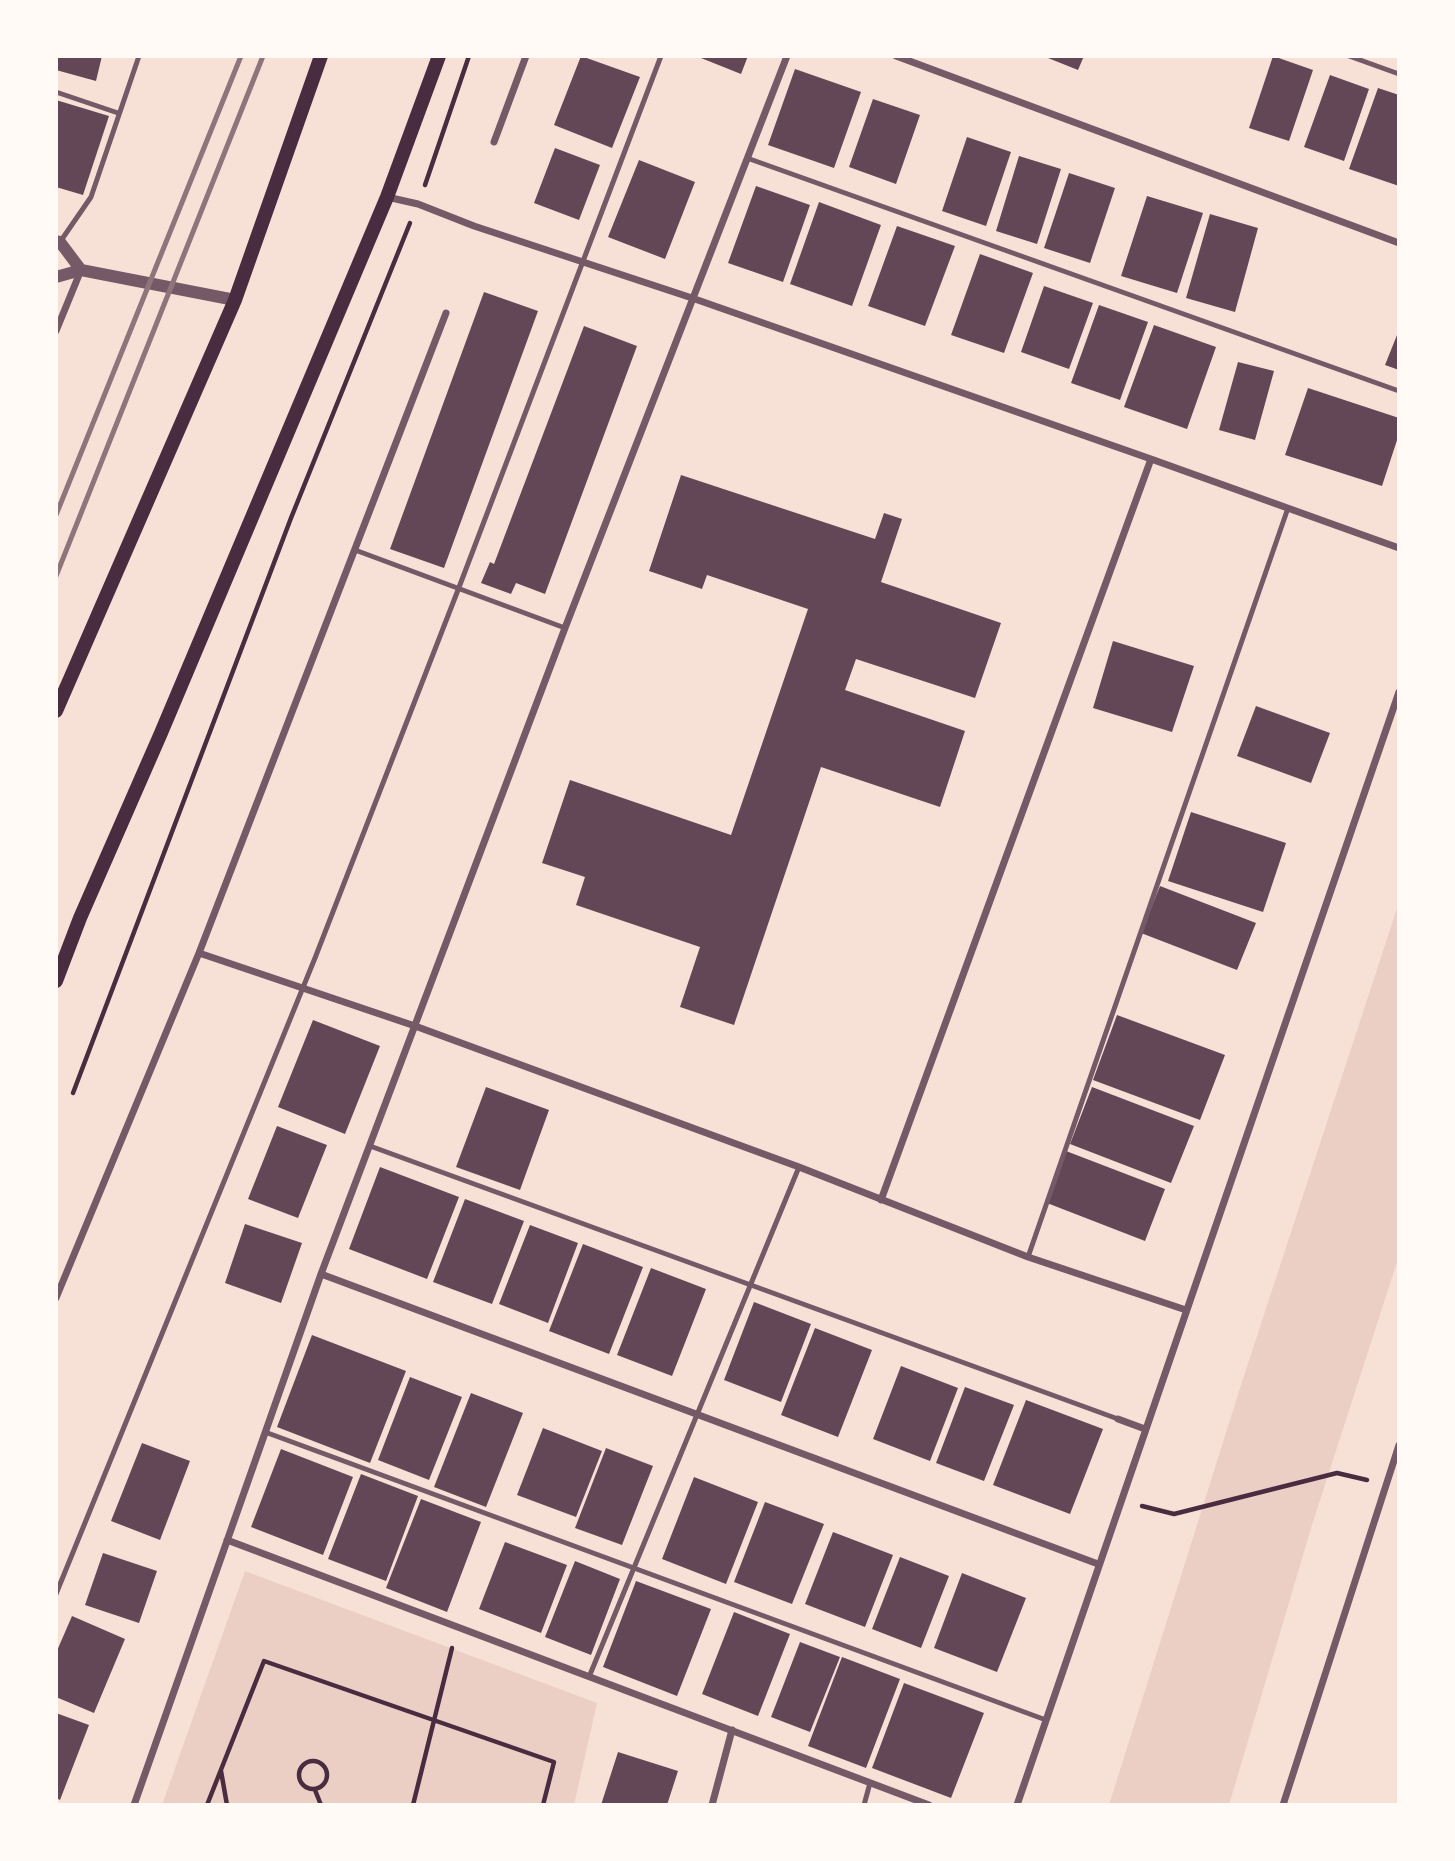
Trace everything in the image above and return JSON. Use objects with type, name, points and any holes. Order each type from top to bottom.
[{"type":"main road","points":[[56,711],[235,300],[321,56]]},
{"type":"main road","points":[[56,981],[80,918],[387,197],[439,56]]},
{"type":"street","points":[[494,142],[526,56]]},
{"type":"street","points":[[134,1805],[321,1275],[565,628],[787,56]]},
{"type":"street","points":[[896,56],[1399,243]]},
{"type":"street","points":[[387,197],[418,204],[583,263],[692,298],[1399,548]]},
{"type":"street","points":[[58,242],[81,270]]},
{"type":"street","points":[[56,331],[81,270]]},
{"type":"street","points":[[56,277],[81,270],[235,300]]},
{"type":"street","points":[[56,1298],[199,953],[446,313]]},
{"type":"street","points":[[881,1200],[1151,459]]},
{"type":"street","points":[[1017,1805],[1399,692]]},
{"type":"street","points":[[199,953],[415,1026],[799,1167],[1028,1257],[1186,1310]]},
{"type":"street","points":[[321,1275],[1098,1564]]},
{"type":"street","points":[[1118,1419],[1145,1429]]},
{"type":"street","points":[[1283,1805],[1399,1444]]},
{"type":"street","points":[[227,1540],[929,1805]]},
{"type":"street","points":[[712,1805],[732,1730]]},
{"type":"lane","points":[[58,242],[91,197],[139,56]]},
{"type":"lane","points":[[56,1594],[302,989],[458,590],[661,56]]},
{"type":"lane","points":[[1349,56],[1399,74]]},
{"type":"lane","points":[[56,92],[118,113]]},
{"type":"lane","points":[[747,158],[1399,391]]},
{"type":"lane","points":[[1028,1257],[1288,508]]},
{"type":"lane","points":[[355,551],[565,628]]},
{"type":"lane","points":[[370,1146],[1118,1419]]},
{"type":"lane","points":[[589,1676],[799,1167]]},
{"type":"lane","points":[[265,1432],[1046,1720]]},
{"type":"lane","points":[[863,1805],[870,1783]]},
{"type":"path","points":[[73,1093],[291,518],[418,204],[469,56]]},
{"type":"path","points":[[1121,1500],[1174,1514],[1337,1473],[1386,1485]]},
{"type":"path","points":[[413,1805],[458,1626]]},
{"type":"path","points":[[207,1805],[264,1661],[554,1762],[543,1805]]},
{"type":"path","points":[[310,1762],[318,1762],[324,1766],[327,1773],[327,1780],[315,1790],[308,1789],[299,1778],[299,1771],[310,1762]]},
{"type":"path","points":[[221,1770],[227,1805]]},
{"type":"path","points":[[315,1790],[321,1805]]},
{"type":"shaded area","points":[[1399,902],[1399,1256],[1312,1525],[1229,1805],[1109,1805],[1240,1388]]},
{"type":"shaded area","points":[[245,1571],[597,1703],[574,1805],[162,1805]]},
{"type":"building","points":[[56,56],[102,56],[96,81],[56,70]]},
{"type":"building","points":[[581,56],[640,77],[612,148],[554,125]]},
{"type":"building","points":[[696,56],[748,56],[741,74]]},
{"type":"building","points":[[1043,56],[1084,56],[1078,70]]},
{"type":"building","points":[[1273,56],[1313,70],[1289,141],[1249,128]]},
{"type":"building","points":[[795,69],[861,92],[834,168],[768,145]]},
{"type":"building","points":[[1330,75],[1369,89],[1344,161],[1304,147]]},
{"type":"building","points":[[1378,88],[1399,95],[1399,186],[1349,169]]},
{"type":"building","points":[[873,99],[920,115],[896,184],[849,167]]},
{"type":"building","points":[[56,100],[109,116],[83,195],[56,187]]},
{"type":"building","points":[[967,137],[1011,152],[986,226],[942,211]]},
{"type":"building","points":[[555,148],[600,165],[579,220],[534,203]]},
{"type":"building","points":[[1019,156],[1061,169],[1037,244],[996,231]]},
{"type":"building","points":[[639,160],[695,182],[665,259],[608,237]]},
{"type":"building","points":[[1069,173],[1115,188],[1090,263],[1044,248]]},
{"type":"building","points":[[756,186],[810,205],[783,282],[728,263]]},
{"type":"building","points":[[1147,196],[1203,213],[1177,293],[1121,276]]},
{"type":"building","points":[[819,202],[881,225],[852,306],[790,284]]},
{"type":"building","points":[[1210,214],[1258,228],[1235,312],[1186,298]]},
{"type":"building","points":[[897,226],[955,246],[925,326],[868,306]]},
{"type":"building","points":[[980,254],[1033,273],[1004,353],[951,335]]},
{"type":"building","points":[[1044,286],[1093,303],[1069,369],[1021,352]]},
{"type":"building","points":[[484,292],[538,311],[444,568],[390,549]]},
{"type":"building","points":[[1099,305],[1148,322],[1120,400],[1071,383]]},
{"type":"building","points":[[1154,325],[1216,347],[1187,429],[1124,407]]},
{"type":"building","points":[[584,326],[637,346],[545,594],[516,583],[511,594],[481,583],[490,562],[494,564]]},
{"type":"building","points":[[1399,330],[1399,370],[1385,365]]},
{"type":"building","points":[[1238,362],[1274,371],[1255,440],[1219,430]]},
{"type":"building","points":[[1308,388],[1399,418],[1399,434],[1382,486],[1285,455]]},
{"type":"building","points":[[681,475],[875,539],[884,513],[902,519],[881,582],[1001,623],[975,698],[856,659],[845,690],[965,731],[940,807],[821,767],[734,1025],[680,1007],[700,947],[576,905],[585,877],[542,863],[570,780],[731,835],[808,609],[707,575],[702,589],[649,571]]},
{"type":"building","points":[[1113,641],[1194,666],[1172,732],[1093,708]]},
{"type":"building","points":[[1256,706],[1330,733],[1311,783],[1237,756]]},
{"type":"building","points":[[1191,812],[1286,843],[1263,912],[1168,881]]},
{"type":"building","points":[[1160,886],[1256,923],[1237,970],[1141,933]]},
{"type":"building","points":[[1117,1015],[1225,1055],[1200,1120],[1093,1080]]},
{"type":"building","points":[[313,1020],[380,1046],[345,1134],[278,1107]]},
{"type":"building","points":[[486,1087],[549,1110],[520,1190],[456,1167]]},
{"type":"building","points":[[1092,1087],[1194,1126],[1171,1183],[1070,1144]]},
{"type":"building","points":[[277,1126],[327,1145],[298,1218],[248,1199]]},
{"type":"building","points":[[1066,1151],[1165,1189],[1145,1241],[1047,1203]]},
{"type":"building","points":[[380,1167],[459,1197],[427,1279],[349,1249]]},
{"type":"building","points":[[465,1199],[524,1221],[492,1304],[433,1282]]},
{"type":"building","points":[[245,1224],[302,1243],[281,1303],[225,1283]]},
{"type":"building","points":[[530,1225],[578,1243],[548,1323],[499,1304]]},
{"type":"building","points":[[583,1244],[643,1267],[609,1354],[549,1331]]},
{"type":"building","points":[[651,1268],[706,1289],[672,1376],[617,1355]]},
{"type":"building","points":[[754,1302],[811,1324],[781,1402],[724,1380]]},
{"type":"building","points":[[815,1328],[872,1350],[838,1437],[781,1415]]},
{"type":"building","points":[[312,1335],[406,1371],[370,1463],[277,1427]]},
{"type":"building","points":[[901,1366],[958,1388],[930,1461],[873,1439]]},
{"type":"building","points":[[410,1377],[462,1397],[429,1480],[378,1460]]},
{"type":"building","points":[[965,1387],[1014,1405],[984,1481],[936,1463]]},
{"type":"building","points":[[471,1393],[523,1413],[486,1507],[434,1487]]},
{"type":"building","points":[[1026,1400],[1103,1429],[1070,1514],[993,1485]]},
{"type":"building","points":[[543,1428],[602,1451],[576,1517],[517,1495]]},
{"type":"building","points":[[142,1443],[190,1461],[160,1540],[111,1521]]},
{"type":"building","points":[[606,1448],[653,1466],[622,1545],[575,1528]]},
{"type":"building","points":[[281,1449],[353,1477],[323,1555],[251,1527]]},
{"type":"building","points":[[361,1474],[418,1496],[386,1581],[328,1559]]},
{"type":"building","points":[[694,1477],[758,1502],[726,1584],[662,1559]]},
{"type":"building","points":[[421,1499],[481,1522],[447,1612],[386,1588]]},
{"type":"building","points":[[765,1502],[824,1524],[792,1604],[734,1582]]},
{"type":"building","points":[[833,1532],[893,1555],[865,1627],[805,1604]]},
{"type":"building","points":[[505,1542],[567,1565],[541,1633],[479,1609]]},
{"type":"building","points":[[103,1553],[157,1571],[139,1623],[85,1605]]},
{"type":"building","points":[[900,1557],[949,1576],[921,1648],[872,1629]]},
{"type":"building","points":[[575,1561],[620,1579],[591,1655],[545,1637]]},
{"type":"building","points":[[962,1573],[1026,1598],[997,1672],[934,1648]]},
{"type":"building","points":[[636,1581],[711,1609],[677,1696],[603,1667]]},
{"type":"building","points":[[734,1612],[790,1634],[758,1716],[702,1694]]},
{"type":"building","points":[[72,1616],[125,1639],[94,1713],[56,1697],[56,1653]]},
{"type":"building","points":[[800,1642],[840,1657],[810,1732],[771,1717]]},
{"type":"building","points":[[842,1657],[900,1679],[866,1768],[808,1746]]},
{"type":"building","points":[[904,1683],[984,1713],[951,1798],[872,1768]]},
{"type":"building","points":[[56,1713],[89,1725],[60,1800],[56,1798]]},
{"type":"building","points":[[618,1752],[678,1771],[667,1805],[601,1805]]},
{"type":"railway","points":[[56,515],[241,56]]},
{"type":"railway","points":[[56,576],[263,56]]}]
